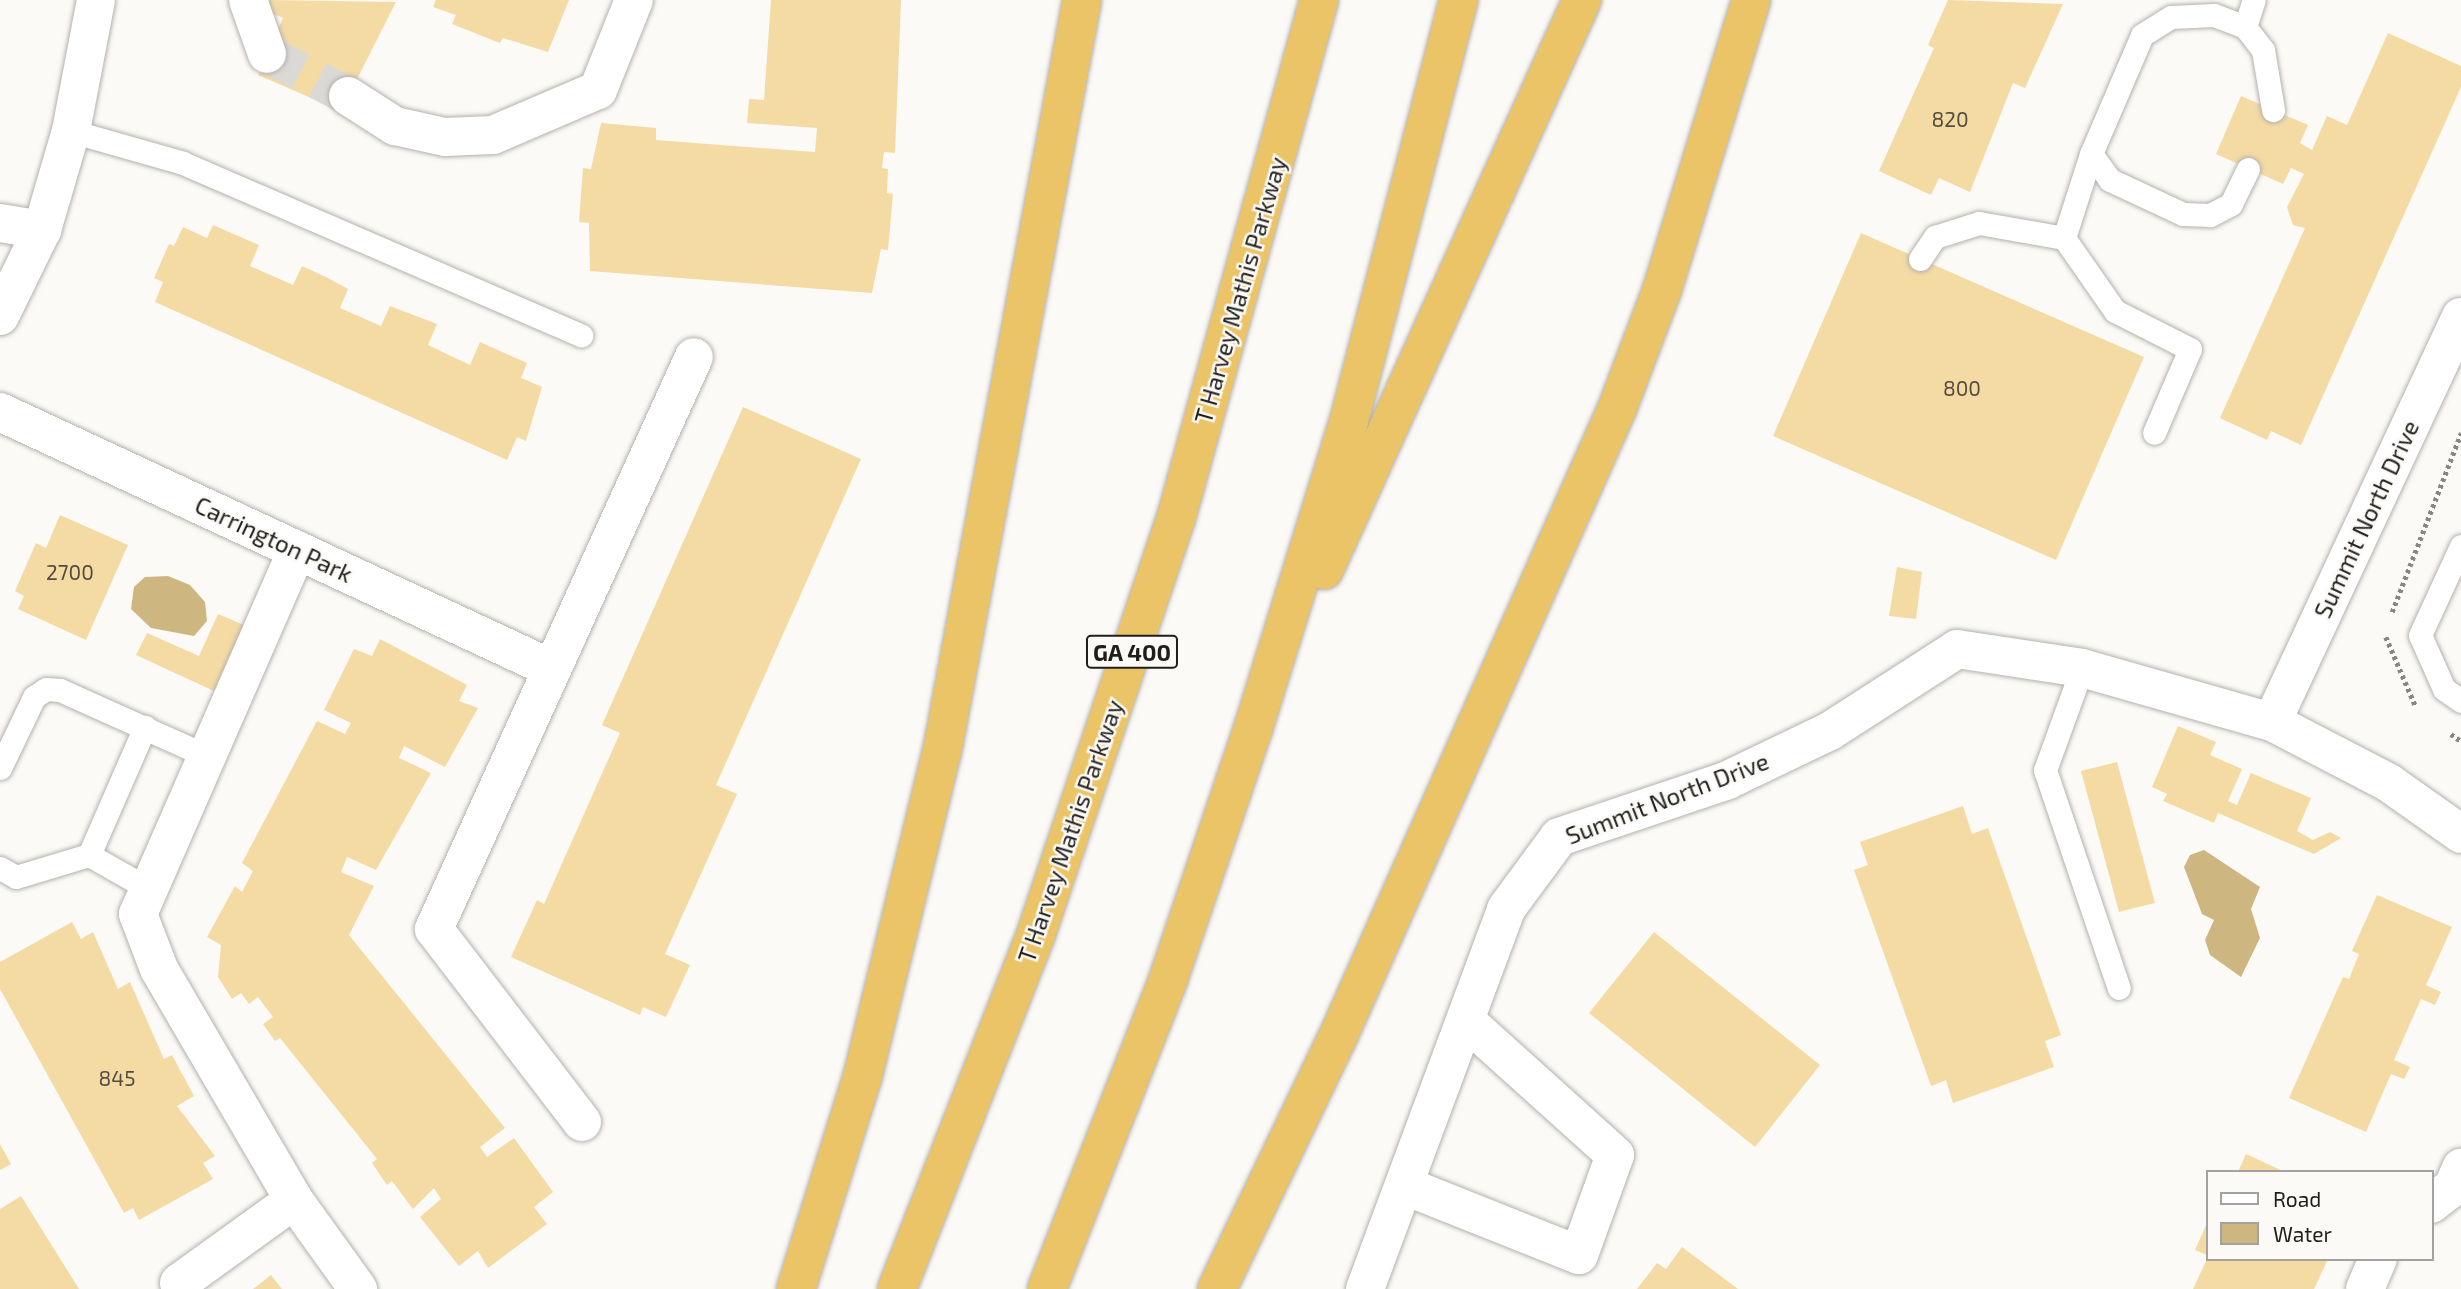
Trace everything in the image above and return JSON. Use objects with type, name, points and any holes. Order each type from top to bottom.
[{"type":"highway","points":[[796,1289],[862,1079],[942,752],[1082,0]]},
{"type":"highway","name":"T Harvey Mathis Parkway","points":[[897,1289],[1036,934],[1177,515],[1319,0]]},
{"type":"highway","points":[[1046,1289],[1169,977],[1253,729],[1349,421],[1459,0]]},
{"type":"highway","points":[[1253,729],[1582,0]]},
{"type":"highway","points":[[1217,1289],[1337,1039],[1617,409],[1662,290],[1751,0]]},
{"type":"street","points":[[0,316],[43,230],[71,131],[96,0]]},
{"type":"street","points":[[248,0],[267,54]]},
{"type":"street","points":[[348,96],[395,126],[445,137],[493,135],[598,90],[635,0]]},
{"type":"street","points":[[0,223],[43,230]]},
{"type":"street","name":"Summit North Drive","points":[[2272,722],[2461,317]]},
{"type":"street","points":[[582,1122],[434,929],[548,667],[694,357]]},
{"type":"street","name":"Carrington Park","points":[[0,412],[548,667]]},
{"type":"street","points":[[297,550],[138,914],[159,969],[294,1200],[358,1289]]},
{"type":"street","name":"Summit North Drive","points":[[1365,1289],[1408,1186],[1506,909],[1559,837],[1728,780],[1830,731],[1957,649],[2082,668],[2272,722],[2389,783],[2461,834]]},
{"type":"street","points":[[1408,1186],[1579,1255],[1615,1155],[1466,1021]]},
{"type":"street","points":[[2433,1202],[2453,1187],[2461,1168]]},
{"type":"street","points":[[179,1283],[294,1200]]},
{"type":"street","points":[[2365,1289],[2377,1261]]},
{"type":"lane","points":[[2245,27],[2254,0]]},
{"type":"lane","points":[[2064,238],[2091,154],[2142,35],[2171,17],[2215,8],[2245,27],[2263,50],[2273,110]]},
{"type":"lane","points":[[71,131],[183,163],[581,335]]},
{"type":"lane","points":[[2091,154],[2110,180],[2183,214],[2210,215],[2231,204],[2248,169]]},
{"type":"lane","points":[[1920,259],[1935,237],[1979,223],[2064,238],[2115,311],[2190,349],[2154,433]]},
{"type":"lane","points":[[2459,554],[2420,635],[2444,689],[2461,701]]},
{"type":"lane","points":[[2082,668],[2045,770],[2119,988]]},
{"type":"lane","points":[[0,768],[34,696],[47,690],[145,727],[207,756]]},
{"type":"lane","points":[[89,855],[145,727]]},
{"type":"lane","points":[[0,868],[16,877],[89,855],[149,889]]},
{"type":"water","points":[[168,576],[190,585],[205,602],[207,621],[194,636],[151,628],[131,609],[134,587],[145,577]]},
{"type":"water","points":[[2204,850],[2260,887],[2251,909],[2260,938],[2241,977],[2210,955],[2205,940],[2214,920],[2202,914],[2184,867],[2190,855]]},
{"type":"building","points":[[270,0],[396,2],[341,111],[258,75],[283,18],[265,10]]},
{"type":"building","points":[[436,0],[569,0],[548,52],[503,38],[500,43],[452,24],[456,15],[433,7]]},
{"type":"building","points":[[771,0],[901,0],[895,153],[884,152],[882,168],[888,169],[887,193],[893,194],[888,250],[881,249],[872,293],[590,271],[589,223],[579,222],[583,168],[591,169],[601,123],[656,128],[656,140],[815,152],[817,128],[747,123],[749,99],[764,100]]},
{"type":"building","points":[[1948,0],[2063,4],[2025,88],[2013,83],[1970,192],[1939,178],[1931,195],[1879,171],[1934,48],[1928,45]]},
{"type":"building","points":[[2388,33],[2461,66],[2461,87],[2301,445],[2271,431],[2267,440],[2220,418],[2305,228],[2293,225],[2287,207],[2304,174],[2291,168],[2283,184],[2216,154],[2241,96],[2308,125],[2300,143],[2312,150],[2327,116],[2347,125]]},
{"type":"building","points":[[213,225],[259,245],[250,266],[293,285],[302,266],[348,289],[340,308],[381,326],[390,306],[437,324],[428,345],[470,365],[480,342],[527,363],[521,378],[542,387],[526,441],[517,437],[507,460],[155,302],[163,282],[154,278],[169,244],[174,246],[183,227],[207,238]]},
{"type":"building","points":[[1861,233],[2144,357],[2056,560],[1773,436]]},
{"type":"building","points":[[743,407],[861,459],[716,785],[737,794],[665,954],[690,965],[666,1017],[643,1007],[640,1015],[511,957],[537,900],[544,904],[620,733],[602,725]]},
{"type":"building","points":[[60,515],[128,545],[86,640],[18,609],[24,596],[15,591],[36,543],[46,548]]},
{"type":"building","points":[[1897,567],[1922,572],[1916,619],[1889,616]]},
{"type":"building","points":[[218,614],[244,625],[214,691],[136,655],[147,633],[199,656]]},
{"type":"building","points":[[380,639],[467,685],[459,701],[478,708],[445,767],[404,746],[399,758],[431,773],[376,870],[347,857],[341,872],[374,886],[349,935],[505,1128],[480,1147],[487,1157],[514,1138],[553,1192],[534,1207],[547,1224],[488,1268],[478,1251],[459,1266],[420,1217],[441,1199],[434,1188],[413,1209],[392,1181],[387,1185],[372,1163],[377,1159],[280,1038],[275,1041],[263,1024],[273,1017],[258,997],[249,1004],[241,993],[232,999],[218,977],[221,945],[207,937],[235,886],[242,892],[253,871],[242,863],[317,721],[345,734],[351,723],[324,710],[354,649],[372,656]]},
{"type":"building","points":[[2178,726],[2216,742],[2210,755],[2242,769],[2228,801],[2237,805],[2251,773],[2311,798],[2297,831],[2313,840],[2330,832],[2341,838],[2314,854],[2218,813],[2214,823],[2163,801],[2167,794],[2152,787]]},
{"type":"building","points":[[2117,762],[2155,903],[2119,912],[2081,771]]},
{"type":"building","points":[[1963,806],[1972,834],[1988,828],[2061,1035],[2045,1041],[2054,1067],[1953,1103],[1946,1080],[1931,1086],[1854,870],[1868,865],[1860,842]]},
{"type":"building","points":[[2377,895],[2452,927],[2426,985],[2441,992],[2435,1005],[2421,999],[2394,1060],[2410,1067],[2404,1079],[2391,1074],[2366,1132],[2289,1098],[2343,977],[2349,979],[2359,954],[2352,951]]},
{"type":"building","points":[[72,922],[81,939],[93,932],[118,989],[130,982],[164,1059],[172,1055],[194,1096],[177,1106],[215,1156],[203,1163],[213,1179],[139,1220],[133,1208],[124,1213],[0,989],[0,962]]},
{"type":"building","points":[[1654,932],[1820,1065],[1755,1147],[1589,1013]]},
{"type":"building","points":[[0,1144],[11,1164],[0,1170]]},
{"type":"building","points":[[2246,1154],[2281,1170],[2239,1170]]},
{"type":"building","points":[[21,1196],[79,1289],[0,1289],[0,1209]]},
{"type":"building","points":[[2206,1225],[2206,1255],[2195,1250]]},
{"type":"building","points":[[1682,1247],[1738,1289],[1637,1289],[1657,1263],[1666,1269]]},
{"type":"building","points":[[2206,1261],[2327,1261],[2314,1289],[2193,1289]]},
{"type":"building","points":[[271,1275],[282,1289],[253,1289]]},
{"type":"tunnel","points":[[267,54],[348,96]]}]
